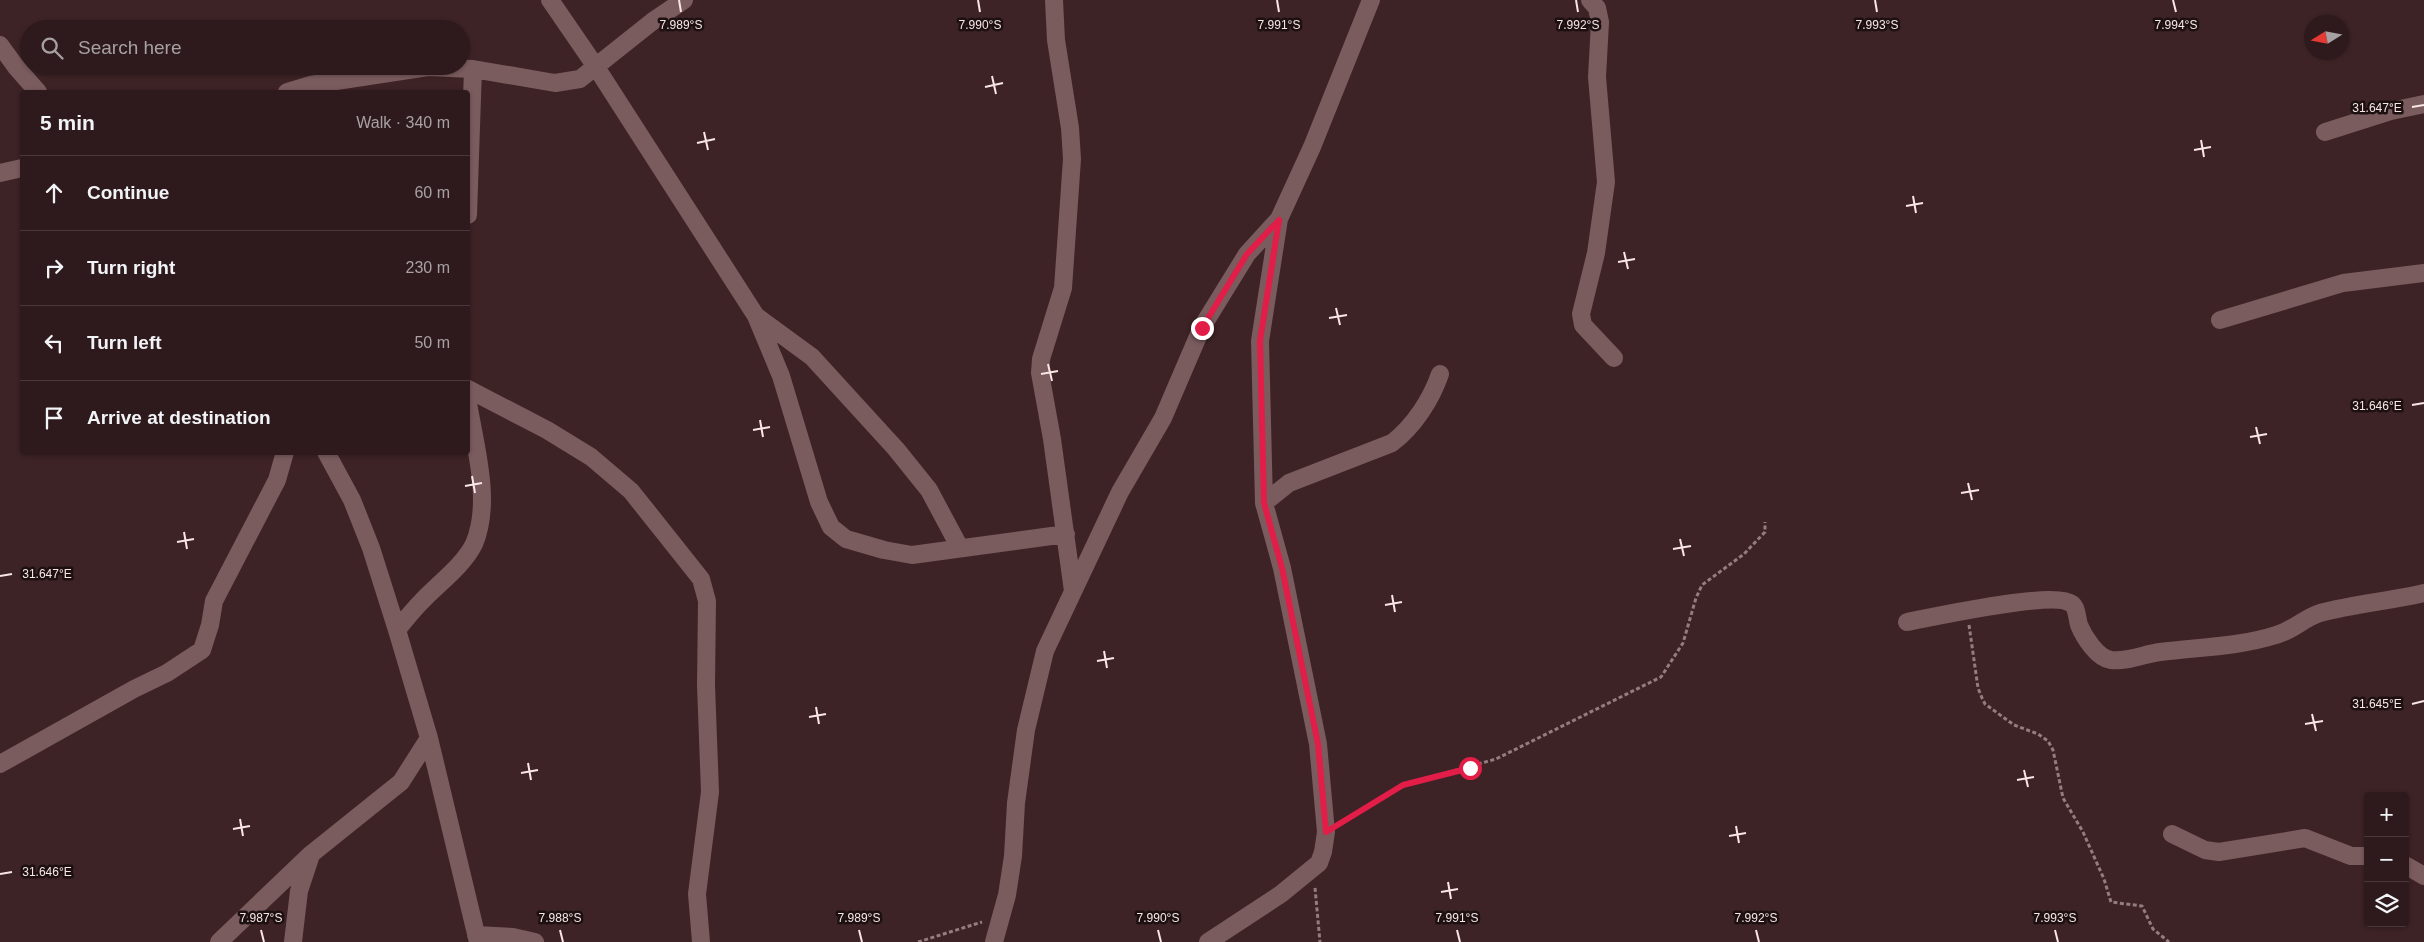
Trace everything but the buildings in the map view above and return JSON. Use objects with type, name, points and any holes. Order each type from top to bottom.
[{"type":"street","points":[[550,0],[596,67],[756,316],[781,376],[819,502],[831,527],[846,539],[884,550],[912,555],[1066,534]]},
{"type":"street","points":[[470,69],[556,83],[580,79],[653,21],[684,0]]},
{"type":"street","points":[[1054,0],[1056,40],[1070,128],[1072,159],[1063,288],[1041,359],[1040,373],[1052,439],[1073,591]]},
{"type":"street","points":[[1208,942],[1281,894],[1319,863],[1324,852],[1326,832],[1318,744],[1282,568],[1264,503],[1260,341],[1279,220],[1312,147],[1371,0]]},
{"type":"street","points":[[1590,0],[1597,8],[1600,22],[1597,78],[1606,182],[1596,253],[1581,314],[1583,326],[1614,358]]},
{"type":"street","points":[[0,45],[20,72]]},
{"type":"street","points":[[470,157],[473,69]]},
{"type":"street","points":[[23,75],[36,90]]},
{"type":"street","points":[[294,90],[310,85],[376,75]]},
{"type":"street","points":[[2325,132],[2391,110],[2424,104]]},
{"type":"street","points":[[0,172],[20,168]]},
{"type":"street","points":[[994,942],[1002,915],[1013,856],[1016,803],[1026,730],[1045,651],[1120,492],[1163,418],[1202,328],[1247,254],[1279,220]]},
{"type":"street","points":[[2220,320],[2343,283],[2424,273]]},
{"type":"street","points":[[756,316],[812,357],[896,449],[929,490],[960,548]]},
{"type":"street","points":[[1264,503],[1289,483],[1392,443],[1406,432],[1434,390],[1440,374]]},
{"type":"street","points":[[470,390],[547,430],[591,457],[631,491],[701,579],[708,601],[706,685],[710,792],[697,894],[701,942]]},
{"type":"street","points":[[397,630],[420,602],[462,562],[473,544],[481,520],[481,489],[470,416]]},
{"type":"street","points":[[0,764],[134,689],[167,673],[202,650],[210,626],[214,600],[277,480],[284,455]]},
{"type":"street","points":[[328,455],[352,500],[368,540],[397,630],[429,738],[477,939],[513,937],[535,942]]},
{"type":"street","points":[[1907,622],[2012,603],[2048,599],[2064,600],[2071,603],[2074,607],[2082,631],[2102,656],[2110,660],[2123,660],[2157,652],[2227,647],[2255,641],[2279,635],[2318,614],[2424,593]]},
{"type":"street","points":[[219,942],[310,855],[401,782],[429,738]]},
{"type":"street","points":[[2172,834],[2205,850],[2219,852],[2305,838],[2351,856],[2364,856]]},
{"type":"street","points":[[293,942],[299,891],[310,855]]},
{"type":"street","points":[[2409,867],[2424,876]]},
{"type":"path","points":[[1326,832],[1403,785],[1496,759],[1661,677],[1683,643],[1696,598],[1702,585],[1744,554],[1765,532],[1765,522]]},
{"type":"path","points":[[1968,611],[1977,680],[1985,704],[2014,725],[2038,734],[2048,741],[2053,750],[2063,798],[2083,832],[2104,879],[2111,902],[2142,906],[2153,929],[2169,942]]},
{"type":"path","points":[[1313,868],[1320,942]]},
{"type":"path","points":[[918,942],[1002,915]]},
{"type":"route","points":[[1202,328],[1226,285],[1247,254],[1279,220],[1260,341],[1264,503],[1282,568],[1318,744],[1326,832],[1403,785],[1470,768]]}]
